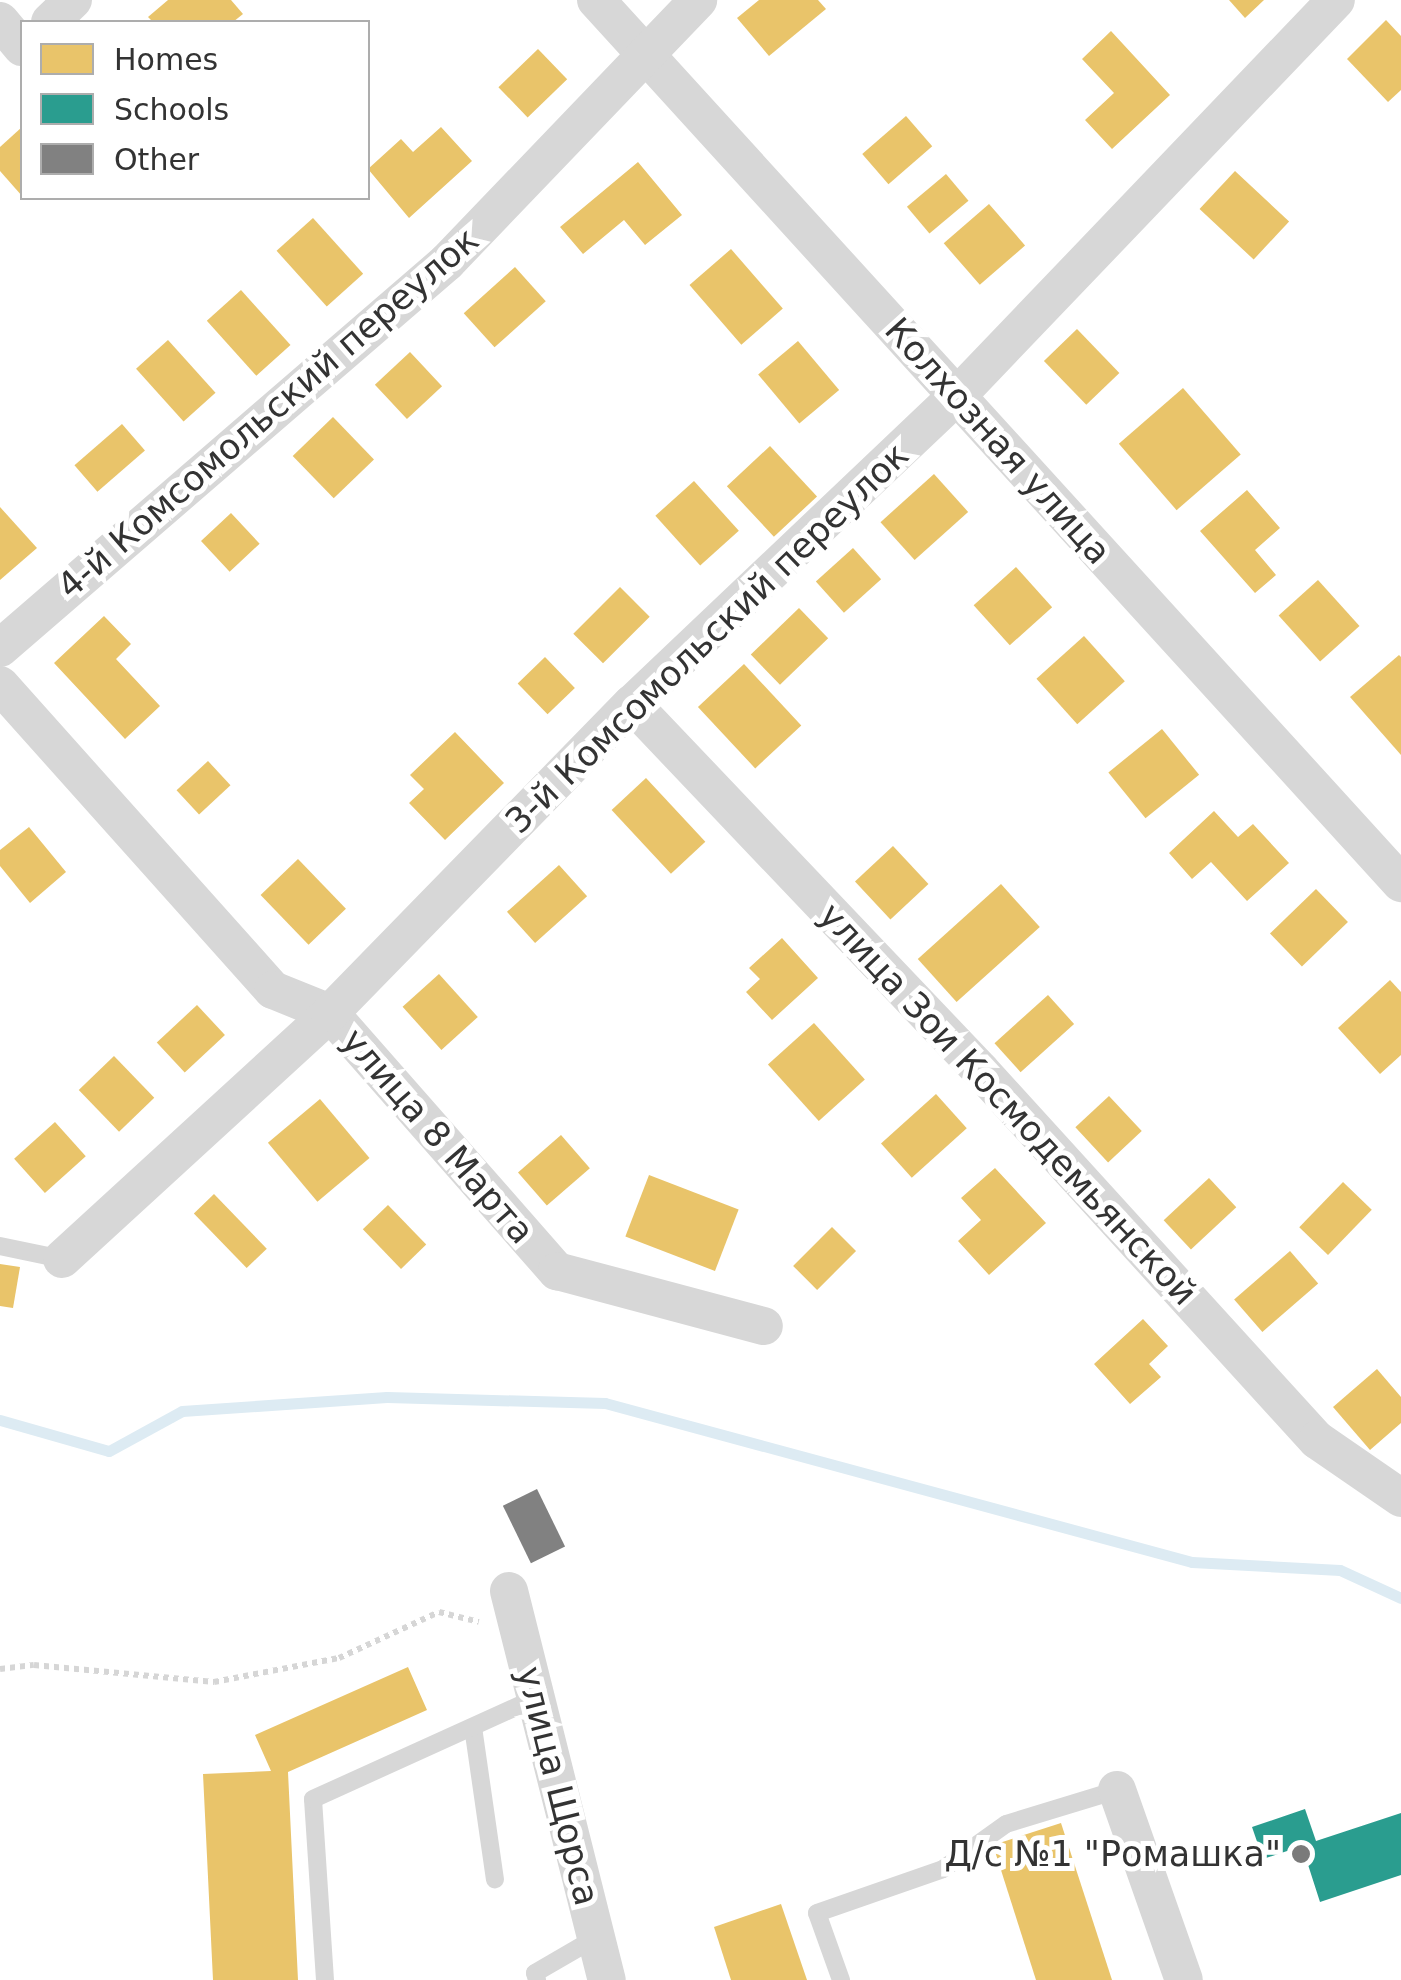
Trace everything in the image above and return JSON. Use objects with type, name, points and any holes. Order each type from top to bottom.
[{"type":"street","points":[[52,20],[73,0]]},
{"type":"street","name":"Колхозная улица","points":[[596,0],[1401,883]]},
{"type":"street","name":"4-й Комсомольский переулок","points":[[0,648],[447,262],[642,53],[698,0]]},
{"type":"street","name":"3-й Комсомольский переулок","points":[[62,1259],[330,1013],[632,704],[958,396],[1336,0]]},
{"type":"street","points":[[0,21],[20,46]]},
{"type":"street","points":[[0,68],[20,50]]},
{"type":"street","name":"улица 8 Марта","points":[[0,685],[273,990],[330,1013],[557,1271],[764,1326]]},
{"type":"street","name":"улица Зои Космодемьянской","points":[[632,704],[967,1056],[1318,1440],[1396,1496]]},
{"type":"street","name":"улица Щорса","points":[[509,1592],[608,1980]]},
{"type":"street","points":[[1116,1790],[1184,1980]]},
{"type":"lane","points":[[0,1246],[62,1259]]},
{"type":"lane","points":[[324,1980],[314,1799],[536,1698]]},
{"type":"lane","points":[[473,1727],[495,1878]]},
{"type":"lane","points":[[841,1980],[816,1913],[942,1870],[1006,1824],[1116,1790]]},
{"type":"lane","points":[[537,1980],[535,1973],[597,1937]]},
{"type":"path","points":[[0,1669],[34,1665],[214,1682],[340,1658],[439,1612],[518,1631]]},
{"type":"building: Homes","points":[[168,0],[231,0],[243,14],[236,20],[148,17]]},
{"type":"building: Homes","points":[[759,0],[818,0],[826,9],[769,56],[737,18]]},
{"type":"building: Homes","points":[[1229,0],[1264,0],[1245,18]]},
{"type":"building: Homes","points":[[1386,20],[1401,36],[1401,90],[1388,102],[1347,59]]},
{"type":"building: Homes","points":[[1111,31],[1170,95],[1112,149],[1085,120],[1114,93],[1082,59]]},
{"type":"building: Homes","points":[[538,49],[567,79],[528,117],[498,87]]},
{"type":"building: Homes","points":[[906,116],[932,146],[888,184],[862,154]]},
{"type":"building: Homes","points":[[441,127],[472,161],[409,218],[370,167],[401,139],[413,152]]},
{"type":"building: Homes","points":[[20,129],[20,194],[0,171],[0,147]]},
{"type":"building: Homes","points":[[638,162],[682,215],[645,245],[624,220],[583,254],[560,227]]},
{"type":"building: Homes","points":[[1235,171],[1289,221],[1254,259],[1200,209]]},
{"type":"building: Homes","points":[[946,174],[968,201],[929,234],[907,207]]},
{"type":"building: Homes","points":[[989,204],[1025,246],[980,285],[944,243]]},
{"type":"building: Homes","points":[[313,218],[363,274],[327,307],[277,251]]},
{"type":"building: Homes","points":[[731,249],[783,309],[741,345],[689,285]]},
{"type":"building: Homes","points":[[515,267],[546,301],[495,347],[464,313]]},
{"type":"building: Homes","points":[[241,290],[291,345],[256,376],[207,321]]},
{"type":"building: Homes","points":[[1077,329],[1119,373],[1086,405],[1044,361]]},
{"type":"building: Homes","points":[[168,340],[216,393],[184,422],[136,369]]},
{"type":"building: Homes","points":[[798,341],[839,390],[799,423],[758,374]]},
{"type":"building: Homes","points":[[410,352],[442,386],[407,419],[375,385]]},
{"type":"building: Homes","points":[[1183,388],[1241,454],[1177,510],[1119,444]]},
{"type":"building: Homes","points":[[333,417],[374,459],[334,498],[293,456]]},
{"type":"building: Homes","points":[[122,424],[145,450],[97,492],[74,465]]},
{"type":"building: Homes","points":[[770,446],[817,496],[774,537],[727,486]]},
{"type":"building: Homes","points":[[934,474],[968,512],[915,560],[880,522]]},
{"type":"building: Homes","points":[[694,481],[739,531],[700,566],[655,516]]},
{"type":"building: Homes","points":[[1247,490],[1280,528],[1255,550],[1276,575],[1255,593],[1200,531]]},
{"type":"building: Homes","points":[[0,507],[37,548],[0,580]]},
{"type":"building: Homes","points":[[231,513],[260,544],[230,572],[201,541]]},
{"type":"building: Homes","points":[[853,548],[881,579],[844,613],[816,581]]},
{"type":"building: Homes","points":[[1016,567],[1052,607],[1010,645],[974,605]]},
{"type":"building: Homes","points":[[1318,580],[1359,626],[1320,662],[1279,615]]},
{"type":"building: Homes","points":[[620,587],[650,617],[603,663],[573,634]]},
{"type":"building: Homes","points":[[799,608],[828,638],[780,685],[751,655]]},
{"type":"building: Homes","points":[[104,616],[131,644],[116,659],[160,706],[125,739],[54,663]]},
{"type":"building: Homes","points":[[1084,636],[1125,681],[1077,724],[1036,679]]},
{"type":"building: Homes","points":[[545,657],[575,688],[548,714],[518,683]]},
{"type":"building: Homes","points":[[1401,657],[1401,755],[1350,697]]},
{"type":"building: Homes","points":[[744,664],[801,725],[755,768],[698,707]]},
{"type":"building: Homes","points":[[1162,729],[1199,775],[1146,818],[1108,772]]},
{"type":"building: Homes","points":[[455,732],[504,783],[445,840],[409,803],[424,789],[410,775]]},
{"type":"building: Homes","points":[[208,761],[231,785],[199,814],[177,790]]},
{"type":"building: Homes","points":[[646,778],[705,842],[671,874],[612,810]]},
{"type":"building: Homes","points":[[1214,811],[1238,837],[1253,824],[1289,863],[1247,901],[1211,862],[1192,879],[1169,853]]},
{"type":"building: Homes","points":[[29,827],[66,872],[30,903],[0,866],[0,850]]},
{"type":"building: Homes","points":[[893,846],[928,884],[890,919],[855,881]]},
{"type":"building: Homes","points":[[298,859],[346,909],[309,945],[261,895]]},
{"type":"building: Homes","points":[[559,865],[587,896],[535,943],[507,912]]},
{"type":"building: Homes","points":[[1001,884],[1040,927],[957,1002],[918,959]]},
{"type":"building: Homes","points":[[1316,889],[1348,922],[1302,967],[1270,933]]},
{"type":"building: Homes","points":[[782,938],[818,978],[772,1020],[746,992],[760,979],[749,968]]},
{"type":"building: Homes","points":[[439,974],[478,1017],[441,1050],[403,1007]]},
{"type":"building: Homes","points":[[1390,980],[1401,992],[1401,1055],[1380,1074],[1338,1028]]},
{"type":"building: Homes","points":[[1048,995],[1074,1024],[1021,1072],[994,1043]]},
{"type":"building: Homes","points":[[197,1005],[225,1035],[185,1072],[157,1043]]},
{"type":"building: Homes","points":[[814,1023],[865,1079],[819,1121],[768,1064]]},
{"type":"building: Homes","points":[[114,1056],[154,1098],[119,1132],[79,1090]]},
{"type":"building: Homes","points":[[936,1094],[967,1128],[912,1178],[881,1144]]},
{"type":"building: Homes","points":[[1109,1096],[1142,1131],[1108,1162],[1075,1127]]},
{"type":"building: Homes","points":[[320,1099],[369,1158],[317,1202],[268,1143]]},
{"type":"building: Homes","points":[[55,1122],[86,1156],[45,1193],[14,1159]]},
{"type":"building: Homes","points":[[561,1135],[590,1168],[547,1206],[518,1172]]},
{"type":"building: Homes","points":[[995,1168],[1046,1223],[989,1275],[958,1241],[981,1220],[961,1198]]},
{"type":"building: Homes","points":[[649,1175],[739,1209],[715,1271],[625,1237]]},
{"type":"building: Homes","points":[[1209,1178],[1236,1207],[1191,1250],[1164,1220]]},
{"type":"building: Homes","points":[[1343,1182],[1372,1210],[1328,1255],[1299,1227]]},
{"type":"building: Homes","points":[[214,1194],[267,1249],[247,1268],[194,1213]]},
{"type":"building: Homes","points":[[388,1205],[426,1245],[401,1269],[363,1229]]},
{"type":"building: Homes","points":[[832,1227],[856,1251],[817,1290],[793,1266]]},
{"type":"building: Homes","points":[[1290,1251],[1318,1283],[1262,1332],[1234,1300]]},
{"type":"building: Homes","points":[[0,1264],[20,1267],[13,1308],[0,1306]]},
{"type":"building: Homes","points":[[1143,1319],[1168,1346],[1149,1364],[1161,1377],[1130,1404],[1094,1364]]},
{"type":"building: Homes","points":[[1377,1369],[1401,1397],[1401,1423],[1370,1450],[1333,1407]]},
{"type":"building: Homes","points":[[408,1667],[427,1710],[288,1772],[298,1980],[213,1980],[203,1774],[271,1771],[255,1735]]},
{"type":"building: Homes","points":[[1061,1823],[1112,1980],[1036,1980],[993,1845]]},
{"type":"building: Homes","points":[[781,1904],[807,1980],[731,1980],[714,1927]]},
{"type":"building: Schools","points":[[1305,1809],[1316,1841],[1401,1813],[1401,1875],[1320,1902],[1302,1846],[1263,1859],[1252,1827]]},
{"type":"building: Other","points":[[537,1489],[565,1547],[531,1563],[503,1506]]},
{"type":"waterway","points":[[0,1420],[109,1451],[182,1411],[387,1397],[605,1403],[1192,1562],[1340,1570],[1401,1598]]},
{"type":"place","name":"Д/с №1 \"Ромашка\"","points":[[1301,1854]]}]
